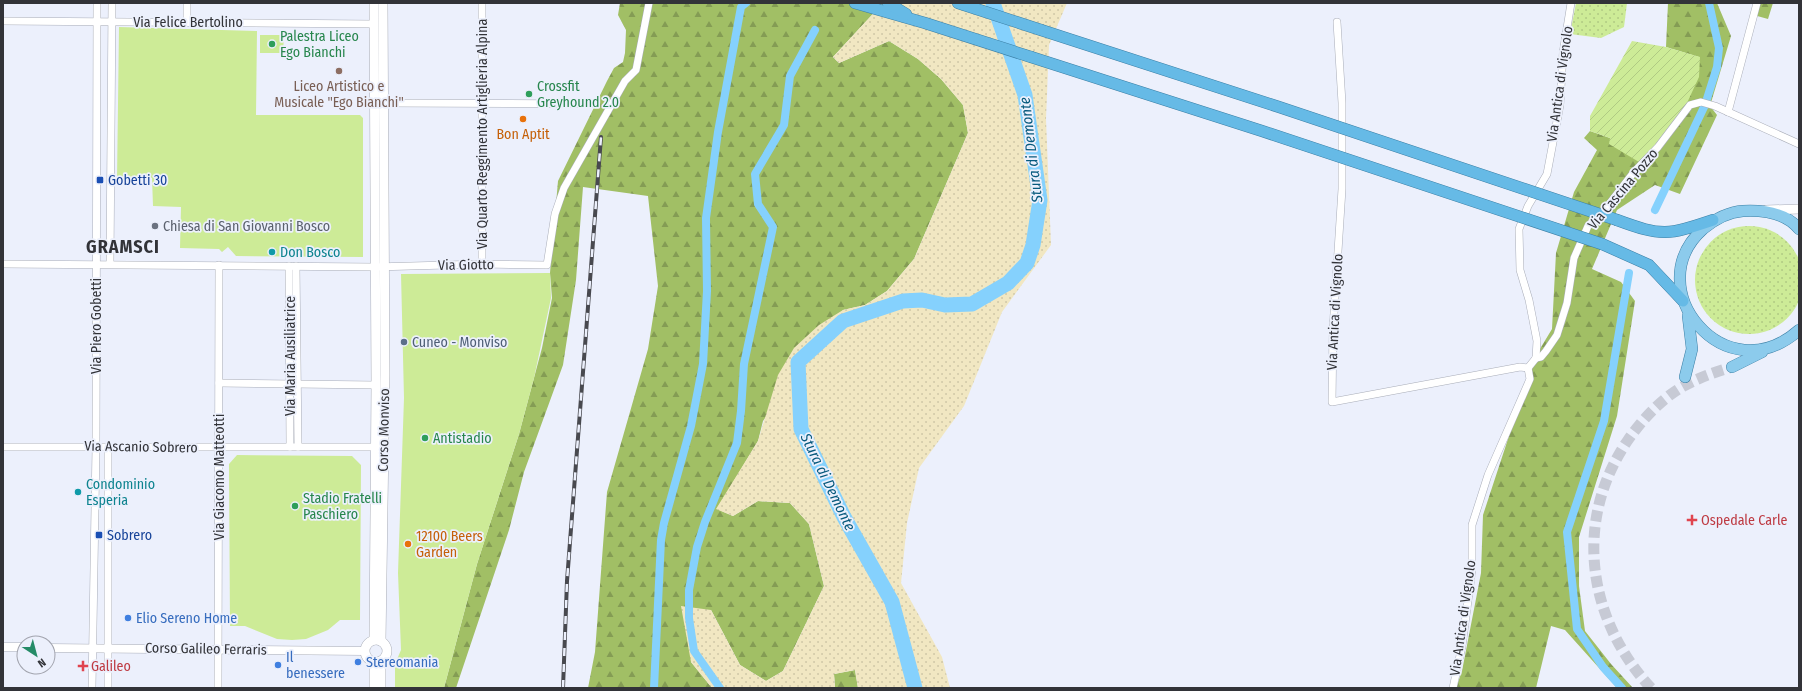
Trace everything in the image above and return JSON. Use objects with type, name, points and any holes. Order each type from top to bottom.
[{"type":"highway","points":[[855,3],[925,23],[1262,131],[1602,244],[1649,265],[1685,306]]},
{"type":"highway","points":[[888,3],[925,23]]},
{"type":"highway","points":[[958,3],[1301,114],[1649,231],[1668,233],[1713,220]]},
{"type":"main road","name":"Corso Monviso","points":[[374,3],[378,641]]},
{"type":"main road","name":"Corso Monviso","points":[[378,641],[385,267],[383,3]]},
{"type":"main road","points":[[1685,377],[1692,349],[1680,278],[1685,256],[1696,236],[1713,220],[1735,211],[1799,209]]},
{"type":"main road","points":[[1759,210],[1779,215],[1799,229]]},
{"type":"main road","points":[[1685,306],[1699,327],[1714,340],[1732,348],[1751,350],[1771,347]]},
{"type":"main road","points":[[1732,367],[1789,339],[1799,330]]},
{"type":"main road","points":[[374,688],[377,662],[388,653],[387,646],[378,641],[368,644],[365,651],[366,657],[377,662]]},
{"type":"main road","points":[[377,662],[381,688]]},
{"type":"street","name":"Via Piero Gobetti","points":[[92,688],[96,447],[97,3]]},
{"type":"street","name":"Via Piero Gobetti","points":[[110,264],[112,3]]},
{"type":"street","points":[[187,3],[187,22]]},
{"type":"street","name":"Via Quarto Reggimento Artiglieria Alpina","points":[[482,3],[482,264]]},
{"type":"street","name":"Via Giotto","points":[[3,264],[96,263],[375,267],[482,264],[547,265],[555,214],[564,188],[625,81],[636,70],[649,3]]},
{"type":"street","name":"Via Antica di Vignolo","points":[[1536,358],[1537,341],[1529,300],[1520,270],[1519,229],[1528,206],[1547,174],[1560,105],[1563,53],[1571,3]]},
{"type":"street","points":[[1728,112],[1757,3]]},
{"type":"street","name":"Via Felice Bertolino","points":[[3,21],[374,24]]},
{"type":"street","name":"Via Antica di Vignolo","points":[[1337,22],[1342,103],[1342,189],[1333,329],[1332,402],[1520,367],[1528,368],[1530,380],[1488,475],[1472,525],[1472,570],[1462,646],[1453,688]]},
{"type":"street","name":"Via Cascina Pozzo","points":[[1536,358],[1541,357],[1557,335],[1567,304],[1574,258],[1588,226],[1607,207],[1634,172],[1658,147],[1690,105],[1698,102],[1715,106],[1799,144]]},
{"type":"street","points":[[384,103],[591,104]]},
{"type":"street","name":"Via Giacomo Matteotti","points":[[218,688],[220,448],[219,265]]},
{"type":"street","name":"Via Maria Ausiliatrice","points":[[292,266],[294,383],[298,447]]},
{"type":"street","points":[[1528,368],[1536,358]]},
{"type":"street","points":[[219,382],[376,385]]},
{"type":"street","name":"Via Maria Ausiliatrice","points":[[290,447],[294,383]]},
{"type":"street","name":"Via Ascanio Sobrero","points":[[3,447],[376,447]]},
{"type":"street","points":[[108,447],[108,688]]},
{"type":"street","points":[[3,647],[16,647]]},
{"type":"street","name":"Corso Galileo Ferraris","points":[[56,648],[365,651]]},
{"type":"green space","points":[[620,3],[883,3],[833,57],[839,63],[889,41],[918,59],[941,79],[963,105],[968,133],[914,259],[887,291],[865,305],[843,310],[763,421],[758,441],[717,509],[733,516],[758,501],[790,503],[809,524],[824,586],[783,671],[766,681],[740,665],[711,610],[691,662],[712,688],[588,688],[595,652],[607,492],[648,349],[658,286],[648,196],[583,187],[576,280],[563,365],[524,472],[509,530],[456,688],[444,688],[477,564],[519,434],[542,348],[552,298],[550,273],[558,181],[614,68],[623,62],[626,30],[618,15]]},
{"type":"green space","points":[[1576,3],[1627,3],[1624,27],[1601,38],[1570,34]]},
{"type":"green space","points":[[1668,3],[1717,3],[1731,36],[1710,106],[1717,115],[1680,194],[1655,185],[1617,210],[1592,269],[1621,282],[1635,301],[1617,416],[1579,537],[1579,586],[1585,631],[1611,664],[1633,688],[1617,688],[1565,630],[1551,626],[1536,688],[1456,688],[1462,671],[1481,573],[1483,515],[1535,357],[1552,329],[1556,253],[1574,192],[1597,150],[1584,138],[1590,131],[1610,138],[1699,57],[1666,47]]},
{"type":"green space","points":[[1756,3],[1773,3],[1768,19],[1750,14]]},
{"type":"green space","points":[[119,27],[257,31],[256,115],[360,115],[363,118],[363,257],[236,256],[228,247],[222,252],[219,249],[180,248],[181,207],[153,206],[152,178],[117,180]]},
{"type":"green space","name":"Palestra Liceo Ego Bianchi","points":[[260,35],[284,35],[283,53],[260,53]]},
{"type":"green space","points":[[1632,41],[1666,47],[1700,57],[1699,77],[1675,129],[1644,165],[1609,144],[1610,138],[1590,131],[1590,116]]},
{"type":"green space","points":[[1749,226],[1770,230],[1787,242],[1799,259],[1803,280],[1799,301],[1787,318],[1770,330],[1749,334],[1728,330],[1711,318],[1699,301],[1695,280],[1699,259],[1711,242],[1728,230]]},
{"type":"green space","points":[[550,273],[551,298],[534,378],[519,434],[477,564],[444,688],[395,688],[395,664],[401,650],[398,573],[404,398],[401,274]]},
{"type":"green space","name":"Stadio Fratelli Paschiero","points":[[237,455],[352,456],[361,465],[360,620],[340,620],[328,630],[306,639],[292,640],[277,639],[245,626],[230,626],[229,464]]},
{"type":"green space","points":[[855,670],[858,688],[835,688],[834,674]]},
{"type":"sand","points":[[883,3],[1067,3],[1049,45],[1046,119],[1051,245],[1002,312],[964,406],[919,468],[907,523],[901,583],[942,657],[950,688],[858,688],[855,670],[834,674],[835,688],[712,688],[691,662],[681,606],[711,610],[740,665],[766,681],[783,671],[824,586],[809,524],[790,503],[758,501],[733,516],[716,509],[758,441],[778,375],[794,348],[819,325],[843,310],[865,305],[887,291],[914,259],[968,133],[963,105],[941,79],[918,59],[889,41],[839,63],[833,57]]},
{"type":"waterway","points":[[654,688],[661,540],[664,523],[691,426],[703,364],[707,291],[706,218],[718,132],[741,7],[746,3]]},
{"type":"waterway","name":"Stura di Demonte","points":[[915,688],[892,602],[844,517],[801,429],[798,362],[843,321],[903,301],[922,300],[945,305],[972,304],[1008,283],[1027,263],[1033,245],[1040,200],[1025,95],[993,3]]},
{"type":"waterway","points":[[1655,210],[1705,105],[1717,67],[1719,48],[1709,3]]},
{"type":"waterway","points":[[720,688],[694,651],[689,618],[689,590],[697,547],[705,522],[737,443],[744,364],[773,227],[758,204],[755,174],[784,125],[790,76],[815,30]]},
{"type":"waterway","points":[[1622,688],[1603,667],[1577,629],[1567,532],[1604,421],[1629,273]]},
{"type":"tunnel","points":[[1651,688],[1629,661],[1613,631],[1601,600],[1595,568],[1594,535],[1599,503],[1611,471],[1628,440],[1652,411],[1666,398],[1682,387],[1732,367]]},
{"type":"railway","points":[[563,688],[567,581],[601,137]]},
{"type":"place","name":"Palestra Liceo Ego Bianchi","points":[[272,44]]},
{"type":"place","name":"Liceo Artistico e Musicale \"Ego Bianchi\"","points":[[339,71]]},
{"type":"place","name":"Crossfit Greyhound 2.0","points":[[529,94]]},
{"type":"place","name":"Bon Aptit","points":[[523,119]]},
{"type":"place","name":"Gobetti 30","points":[[100,180]]},
{"type":"place","name":"Chiesa di San Giovanni Bosco","points":[[155,226]]},
{"type":"place","name":"Don Bosco","points":[[272,252]]},
{"type":"place","name":"Cuneo - Monviso","points":[[404,342]]},
{"type":"place","name":"Antistadio","points":[[425,438]]},
{"type":"place","name":"Condominio Esperia","points":[[78,492]]},
{"type":"place","name":"Stadio Fratelli Paschiero","points":[[295,506]]},
{"type":"place","name":"Ospedale Carle","points":[[1692,520]]},
{"type":"place","name":"Sobrero","points":[[99,535]]},
{"type":"place","name":"12100 Beers Garden","points":[[408,544]]},
{"type":"place","name":"Elio Sereno Home","points":[[128,618]]},
{"type":"place","name":"Stereomania","points":[[358,662]]},
{"type":"place","name":"Il benessere","points":[[278,665]]},
{"type":"place","name":"Galileo","points":[[83,666]]},
{"type":"district","name":"GRAMSCI","points":[[123,247]]}]
